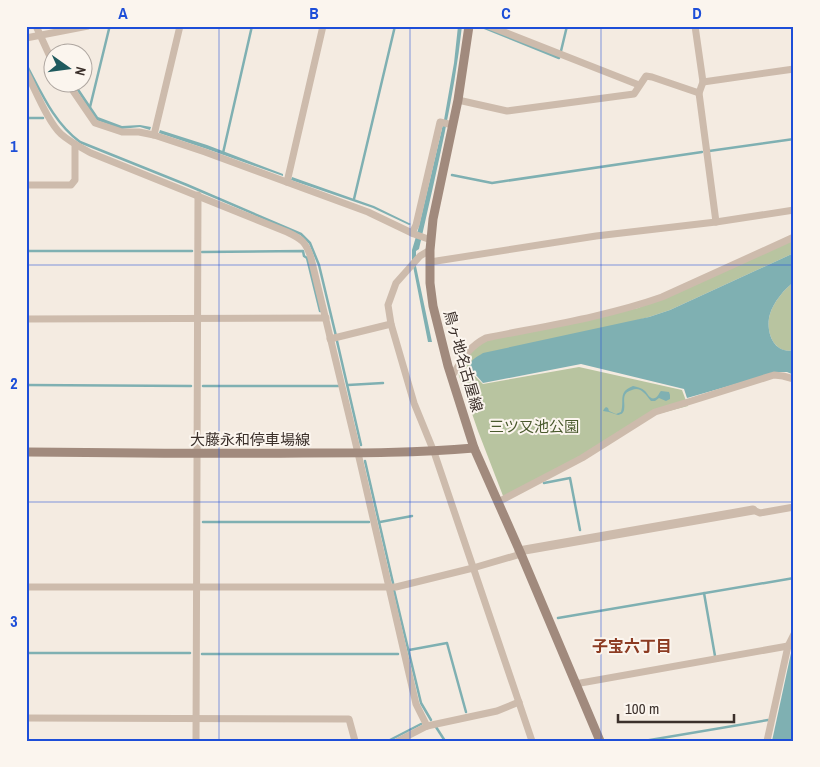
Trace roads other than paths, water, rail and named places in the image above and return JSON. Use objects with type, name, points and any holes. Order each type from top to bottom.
[{"type":"main road","name":"鳥ヶ地名古屋線","points":[[469,26],[458,100],[448,124],[428,243],[433,306],[438,331],[474,448],[600,741]]},
{"type":"main road","name":"大藤永和停車場線","points":[[26,452],[358,453],[434,452],[474,448]]},
{"type":"street","points":[[36,26],[43,42]]},
{"type":"street","points":[[26,38],[88,26]]},
{"type":"street","points":[[154,135],[180,26]]},
{"type":"street","points":[[287,182],[323,26]]},
{"type":"street","points":[[489,26],[639,85]]},
{"type":"street","points":[[694,26],[703,82],[699,93],[716,222]]},
{"type":"street","points":[[703,82],[794,69]]},
{"type":"street","points":[[26,72],[52,123],[60,133],[75,145],[90,153],[287,232],[299,238],[305,244],[311,258],[326,318],[416,704],[427,726]]},
{"type":"street","points":[[458,100],[507,111],[634,94],[646,76],[652,76],[699,93]]},
{"type":"street","points":[[74,92],[95,122],[122,132],[139,132],[154,135],[206,152],[368,212],[428,243],[420,256],[396,283],[388,305],[391,324],[414,403],[434,452],[532,741]]},
{"type":"street","points":[[413,234],[440,122],[448,124]]},
{"type":"street","points":[[26,185],[71,185],[75,180],[75,145]]},
{"type":"street","points":[[196,741],[198,195]]},
{"type":"street","points":[[430,262],[596,236],[716,222],[794,210]]},
{"type":"street","points":[[452,376],[471,348],[486,338],[595,316],[647,303],[794,237]]},
{"type":"street","points":[[26,318],[326,318]]},
{"type":"street","points":[[330,339],[391,324]]},
{"type":"street","points":[[498,502],[582,458],[655,412],[774,375],[794,379]]},
{"type":"street","points":[[26,587],[389,587],[473,568],[520,553],[753,510],[760,513],[794,507]]},
{"type":"street","points":[[767,741],[788,646],[794,634]]},
{"type":"street","points":[[575,684],[788,646]]},
{"type":"street","points":[[398,741],[427,726],[497,711],[519,702]]},
{"type":"street","points":[[26,718],[349,719],[355,741]]},
{"type":"water","points":[[458,26],[462,26],[450,107],[419,249],[416,251],[416,266],[432,342],[428,342],[412,261],[412,250],[444,120]]},
{"type":"water","points":[[78,92],[81,92],[98,117],[122,126],[140,125],[151,127],[150,130],[140,127],[121,129],[96,120]]},
{"type":"water","points":[[160,130],[207,145],[283,174],[283,176],[159,133]]},
{"type":"water","points":[[292,177],[374,206],[411,224],[409,225],[373,208],[291,180]]},
{"type":"water","points":[[794,253],[794,282],[783,292],[774,305],[770,314],[769,327],[772,340],[776,345],[787,351],[794,350],[794,375],[787,372],[778,372],[687,398],[684,389],[581,364],[483,383],[469,367],[473,360],[483,353],[649,317],[670,310]]},
{"type":"water","points":[[633,386],[644,390],[652,398],[656,397],[661,391],[669,392],[670,399],[666,401],[659,398],[651,401],[642,391],[635,389],[626,393],[622,414],[618,415],[603,411],[606,407],[609,411],[616,414],[621,412],[623,394],[628,388]]},
{"type":"water","points":[[794,645],[794,741],[772,741],[791,653]]},
{"type":"waterway","points":[[223,153],[252,26]]},
{"type":"waterway","points":[[354,199],[395,26]]},
{"type":"waterway","points":[[480,26],[559,58]]},
{"type":"waterway","points":[[561,51],[567,26]]},
{"type":"waterway","points":[[90,107],[109,29]]},
{"type":"waterway","points":[[26,64],[55,116],[80,142],[301,234],[310,243],[319,265],[336,336]]},
{"type":"waterway","points":[[26,118],[43,118]]},
{"type":"waterway","points":[[709,151],[794,139]]},
{"type":"waterway","points":[[452,175],[492,183],[702,152]]},
{"type":"waterway","points":[[26,251],[192,251]]},
{"type":"waterway","points":[[202,252],[303,251],[304,256],[307,258],[320,311]]},
{"type":"waterway","points":[[337,341],[361,445]]},
{"type":"waterway","points":[[348,385],[383,383]]},
{"type":"waterway","points":[[26,385],[191,386]]},
{"type":"waterway","points":[[203,386],[338,386]]},
{"type":"waterway","points":[[365,461],[393,583]]},
{"type":"waterway","points":[[544,483],[570,478],[580,530]]},
{"type":"waterway","points":[[380,522],[412,516]]},
{"type":"waterway","points":[[203,522],[369,522]]},
{"type":"waterway","points":[[558,618],[794,578]]},
{"type":"waterway","points":[[394,590],[421,703],[431,720]]},
{"type":"waterway","points":[[704,593],[715,656]]},
{"type":"waterway","points":[[409,650],[447,643],[466,712]]},
{"type":"waterway","points":[[26,653],[190,653]]},
{"type":"waterway","points":[[202,654],[398,654]]},
{"type":"waterway","points":[[644,741],[768,720]]},
{"type":"waterway","points":[[388,741],[421,724]]},
{"type":"waterway","points":[[436,727],[445,741]]},
{"type":"district","name":"子宝六丁目","points":[[632,646]]},
{"type":"park label","name":"三ツ又池公園","points":[[534,427]]}]
